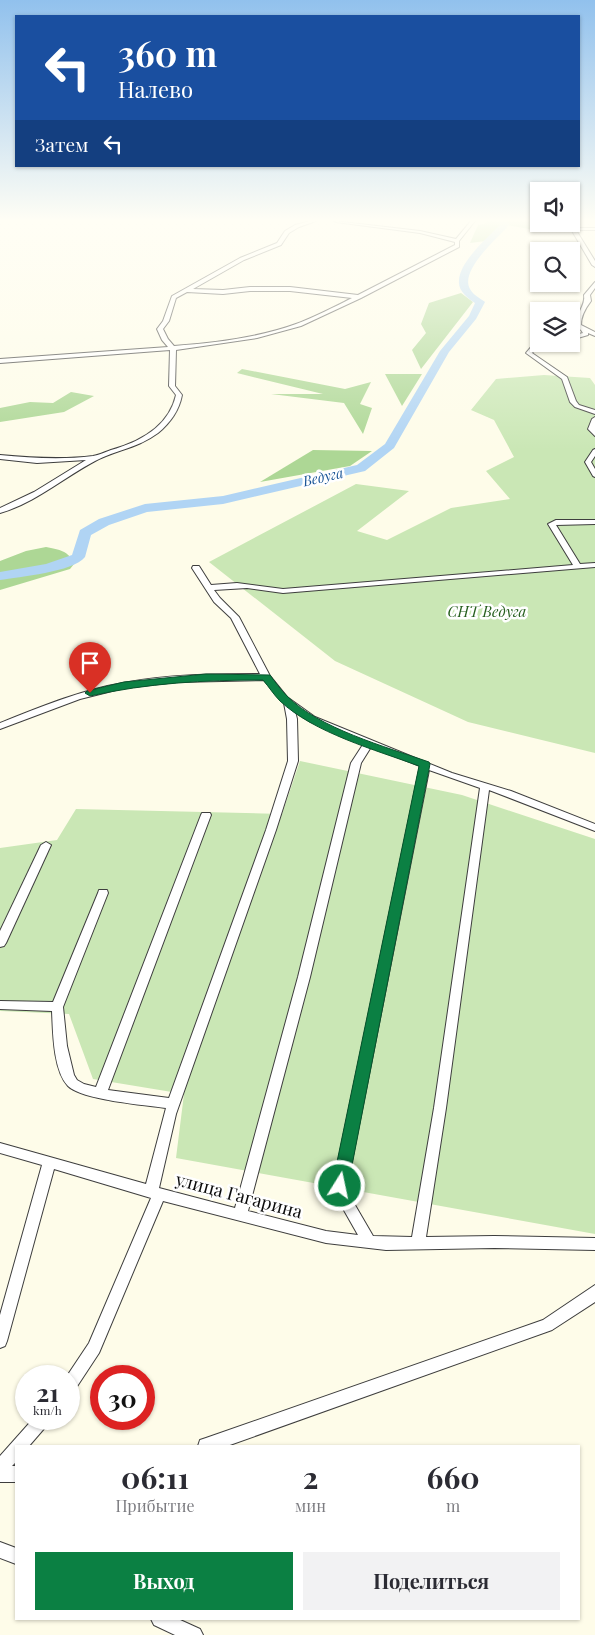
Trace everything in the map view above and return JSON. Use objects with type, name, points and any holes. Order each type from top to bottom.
[{"type":"street","points":[[0,511],[27,500],[96,458],[130,446],[149,436],[173,414],[179,395],[172,386],[173,348],[165,340],[160,329],[174,297]]},
{"type":"street","points":[[0,361],[82,353],[173,348],[241,338],[294,327],[359,297]]},
{"type":"street","points":[[587,297],[588,301],[582,310],[578,326],[595,334]]},
{"type":"street","points":[[580,336],[586,334],[584,330]]},
{"type":"street","points":[[531,352],[565,378],[573,402],[577,406],[595,412]]},
{"type":"street","points":[[595,419],[591,429],[595,434]]},
{"type":"street","points":[[595,451],[588,462],[595,475]]},
{"type":"street","points":[[0,458],[37,461],[96,458]]},
{"type":"street","points":[[578,567],[552,524],[556,522],[595,522]]},
{"type":"street","points":[[210,588],[246,586],[283,591],[595,565]]},
{"type":"street","points":[[196,568],[217,600],[235,617],[266,678],[288,702],[312,719],[368,744],[595,828]]},
{"type":"street","points":[[0,726],[90,693],[124,685],[206,677],[266,678]]},
{"type":"street","points":[[80,1369],[94,1348],[155,1193],[174,1104],[271,830],[293,761],[292,720],[288,702]]},
{"type":"street","points":[[240,1216],[304,977],[356,763],[368,744]]},
{"type":"street","points":[[369,1242],[342,1194],[340,1186],[425,764]]},
{"type":"street","points":[[418,1243],[440,1108],[485,786]]},
{"type":"street","points":[[100,1093],[206,815]]},
{"type":"street","points":[[0,943],[46,845]]},
{"type":"street","points":[[103,893],[57,1007],[65,1068],[73,1083],[87,1091],[174,1104]]},
{"type":"street","points":[[0,1005],[57,1007]]},
{"type":"street","name":"улица Гагарина","points":[[0,1148],[155,1193],[326,1237],[386,1244],[494,1242],[595,1244]]},
{"type":"street","points":[[0,1341],[49,1162]]},
{"type":"street","points":[[209,1445],[547,1326],[588,1299],[595,1292]]},
{"type":"street","points":[[20,1445],[33,1430]]},
{"type":"street","points":[[0,1468],[15,1451]]},
{"type":"street","points":[[0,1474],[15,1474]]},
{"type":"street","points":[[0,1550],[15,1556]]},
{"type":"street","points":[[162,1620],[194,1635]]},
{"type":"green space","points":[[447,297],[467,297],[473,302],[421,369],[412,350],[426,333],[421,324],[429,303]]},
{"type":"green space","points":[[242,369],[345,389],[371,382],[360,404],[372,408],[363,434],[344,403],[271,394],[323,394],[237,373]]},
{"type":"green space","points":[[385,374],[422,374],[402,406]]},
{"type":"green space","name":"СНТ Ведуга","points":[[544,375],[590,378],[595,385],[595,753],[468,722],[335,661],[209,562],[356,484],[409,491],[357,531],[387,540],[451,508],[510,499],[486,471],[514,457],[494,420],[471,410],[496,379]]},
{"type":"green space","points":[[71,392],[94,396],[64,412],[0,422],[0,408],[30,402],[53,403]]},
{"type":"green space","points":[[313,450],[372,451],[350,466],[260,482]]},
{"type":"green space","points":[[46,547],[66,553],[74,564],[70,569],[0,590],[0,561],[26,551]]},
{"type":"green space","points":[[300,761],[462,795],[595,839],[595,1234],[176,1158],[184,1094],[93,1079],[69,1014],[0,1011],[0,848],[57,840],[76,809],[282,814]]},
{"type":"waterway","name":"Ведуга","points":[[0,576],[49,568],[78,557],[85,533],[104,522],[145,508],[223,500],[361,468],[390,446],[445,351],[473,317],[480,302],[473,297]]},
{"type":"route","points":[[90,693],[124,685],[163,680],[206,677],[266,678],[284,699],[312,719],[368,744],[425,764],[351,1122],[340,1186]]}]
